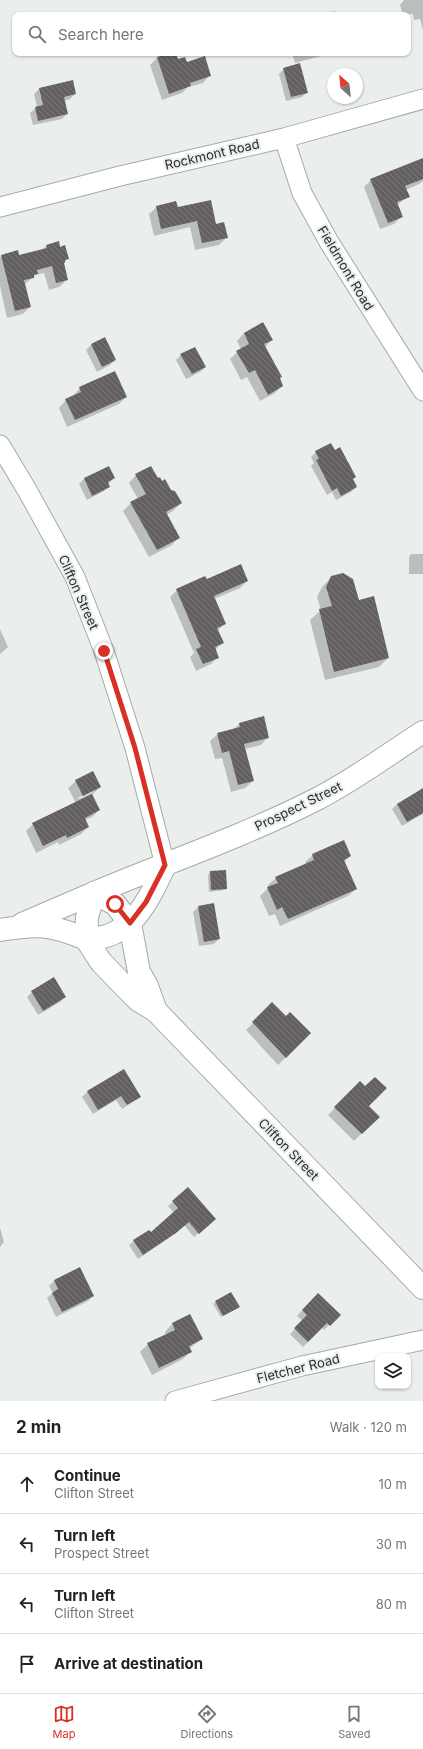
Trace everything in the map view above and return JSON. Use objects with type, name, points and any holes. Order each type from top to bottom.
[{"type":"main road","name":"Prospect Street","points":[[7,929],[258,827],[317,800],[363,772],[423,732]]},
{"type":"main road","name":"Prospect Street","points":[[7,929],[40,925],[54,928],[86,940],[97,940],[110,936],[119,932],[130,923],[146,902],[165,865]]},
{"type":"main road","name":"Clifton Street","points":[[94,893],[115,904],[130,923],[139,972],[147,986],[156,1011]]},
{"type":"main road","points":[[86,940],[86,917],[94,893]]},
{"type":"main road","name":"Clifton Street","points":[[86,940],[101,962],[122,984],[138,1000],[156,1011],[423,1288]]},
{"type":"street","name":"Rockmont Road","points":[[0,207],[120,176],[284,138],[423,99]]},
{"type":"street","name":"Fieldmont Road","points":[[284,138],[302,193],[329,242],[423,390]]},
{"type":"street","name":"Clifton Street","points":[[0,444],[75,577],[104,651],[135,748],[165,865]]},
{"type":"street","name":"Fletcher Road","points":[[175,1401],[302,1366],[423,1340]]},
{"type":"building","points":[[177,56],[178,59],[185,57],[187,62],[205,56],[211,76],[190,83],[191,86],[169,94],[157,57]]},
{"type":"building","points":[[300,63],[308,93],[291,97],[283,68]]},
{"type":"building","points":[[73,80],[76,94],[64,97],[68,114],[38,121],[35,107],[43,105],[39,88]]},
{"type":"building","points":[[423,158],[423,179],[405,186],[410,197],[397,202],[403,217],[388,223],[370,179]]},
{"type":"building","points":[[211,200],[216,224],[224,222],[228,238],[202,243],[197,221],[161,229],[156,206],[176,201],[178,207]]},
{"type":"building","points":[[59,241],[60,247],[65,245],[69,259],[65,260],[64,263],[68,280],[56,283],[52,266],[37,270],[38,274],[34,275],[34,278],[24,280],[31,307],[15,311],[1,255],[18,250],[19,255],[47,248],[46,245]]},
{"type":"building","points":[[263,322],[273,340],[264,344],[282,377],[280,378],[283,386],[268,395],[255,370],[249,373],[236,351],[249,344],[244,333]]},
{"type":"building","points":[[105,337],[116,360],[102,367],[91,344]]},
{"type":"building","points":[[195,347],[206,367],[192,374],[180,354]]},
{"type":"building","points":[[115,371],[127,397],[75,420],[65,399],[81,392],[79,387]]},
{"type":"building","points":[[331,443],[335,450],[340,447],[356,477],[353,479],[357,487],[341,496],[337,488],[332,491],[316,460],[319,459],[315,451]]},
{"type":"building","points":[[109,466],[115,478],[108,482],[110,487],[92,496],[84,478]]},
{"type":"building","points":[[151,466],[158,478],[160,477],[162,481],[165,479],[171,490],[175,491],[182,503],[166,512],[180,538],[157,550],[130,502],[146,494],[135,474]]},
{"type":"building","points":[[241,564],[248,581],[214,596],[226,624],[217,628],[224,643],[215,647],[219,658],[203,664],[196,649],[201,647],[176,589],[205,576],[207,579]]},
{"type":"building","points":[[343,573],[353,579],[359,600],[374,596],[389,658],[334,672],[319,609],[332,606],[326,587],[331,576]]},
{"type":"building","points":[[264,716],[269,738],[244,744],[254,781],[238,785],[229,751],[222,753],[217,733],[240,727],[239,723]]},
{"type":"building","points":[[93,771],[101,787],[83,796],[75,780]]},
{"type":"building","points":[[423,788],[423,813],[407,822],[397,804]]},
{"type":"building","points":[[92,794],[100,810],[85,818],[89,827],[67,838],[66,835],[43,846],[32,823]]},
{"type":"building","points":[[344,840],[351,856],[344,860],[357,889],[288,919],[282,907],[277,910],[267,887],[278,883],[275,877],[314,860],[312,854]]},
{"type":"building","points":[[226,870],[227,889],[211,890],[210,871]]},
{"type":"building","points":[[214,903],[220,939],[204,942],[198,906]]},
{"type":"building","points":[[54,977],[66,997],[43,1011],[31,991]]},
{"type":"building","points":[[272,1002],[286,1016],[290,1012],[311,1033],[286,1058],[252,1022]]},
{"type":"building","points":[[124,1069],[141,1097],[127,1105],[121,1096],[98,1110],[87,1091]]},
{"type":"building","points":[[375,1077],[387,1088],[369,1106],[380,1117],[362,1134],[334,1107],[360,1081],[365,1086]]},
{"type":"building","points":[[188,1187],[216,1219],[199,1234],[189,1222],[176,1233],[143,1255],[133,1240],[149,1230],[151,1232],[178,1208],[172,1201]]},
{"type":"building","points":[[80,1267],[94,1296],[62,1312],[52,1293],[58,1289],[54,1280]]},
{"type":"building","points":[[231,1292],[240,1307],[223,1316],[215,1301]]},
{"type":"building","points":[[318,1293],[341,1315],[330,1326],[327,1323],[308,1342],[294,1328],[307,1315],[302,1310]]},
{"type":"building","points":[[190,1314],[203,1339],[189,1346],[192,1352],[159,1368],[147,1343],[175,1330],[172,1323]]},
{"type":"route","points":[[104,651],[135,748],[165,865],[146,902],[130,923],[124,913],[115,904]]}]
